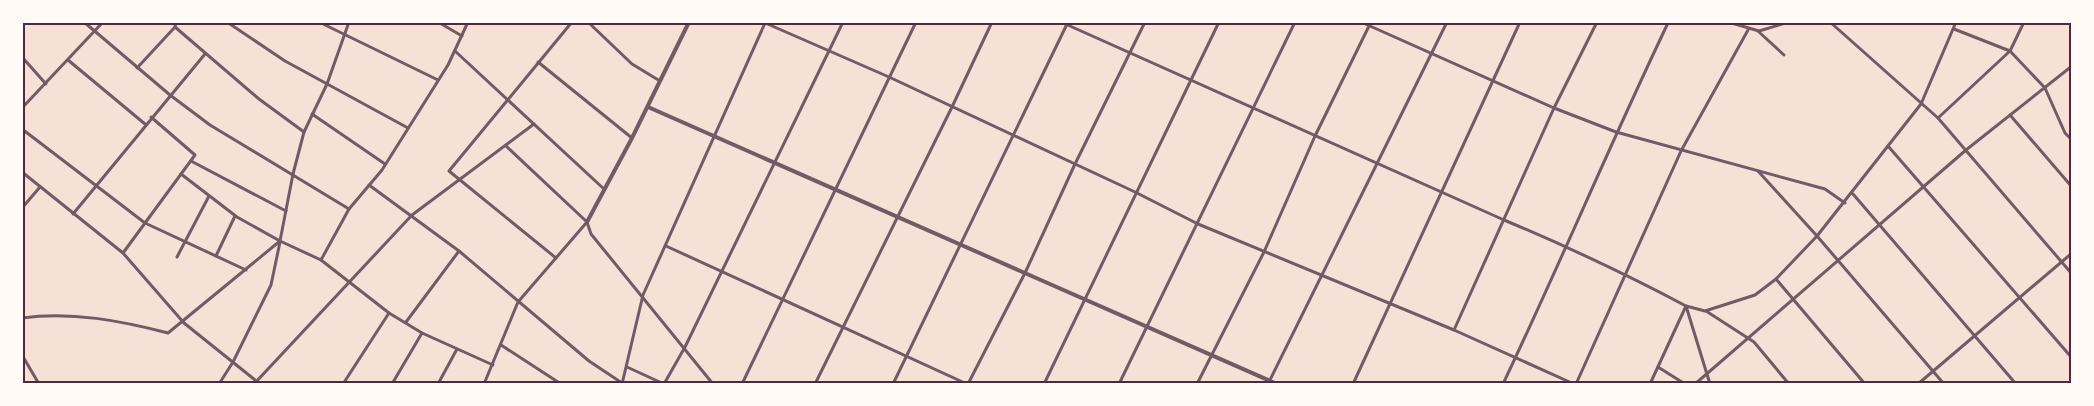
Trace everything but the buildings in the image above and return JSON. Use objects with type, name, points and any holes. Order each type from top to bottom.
[{"type":"street","points":[[84,22],[170,95],[210,125],[349,209]]},
{"type":"street","points":[[22,108],[103,22]]},
{"type":"street","points":[[137,68],[175,27],[176,22]]},
{"type":"street","points":[[227,22],[285,61],[408,128]]},
{"type":"street","points":[[319,22],[438,80]]},
{"type":"street","points":[[219,384],[233,362],[272,285],[293,174],[304,132],[326,84],[349,22]]},
{"type":"street","points":[[438,22],[462,36]]},
{"type":"street","points":[[321,260],[349,209],[385,164],[438,80],[455,51],[468,22]]},
{"type":"street","points":[[556,258],[449,171],[572,22]]},
{"type":"street","points":[[588,22],[632,64],[660,80]]},
{"type":"street","points":[[484,384],[518,302],[587,222],[648,107],[689,22]]},
{"type":"street","points":[[627,367],[664,384],[685,347],[843,22]]},
{"type":"street","points":[[742,384],[916,22]]},
{"type":"street","points":[[815,384],[992,22]]},
{"type":"street","points":[[1061,22],[1376,164],[1567,246],[1624,273],[1686,306],[1706,311],[1748,338],[1761,349],[1789,384]]},
{"type":"street","points":[[666,246],[968,384],[1025,273],[1075,164],[1145,22]]},
{"type":"street","points":[[1044,384],[1189,80],[1219,22]]},
{"type":"street","points":[[1119,384],[1295,22]]},
{"type":"street","points":[[1361,22],[1370,24],[1491,81],[1616,132],[1825,189],[1844,203]]},
{"type":"street","points":[[1269,382],[1447,22]]},
{"type":"street","points":[[1353,384],[1491,81],[1520,22]]},
{"type":"street","points":[[1454,330],[1554,108],[1597,22]]},
{"type":"street","points":[[1728,22],[1759,32],[1789,22]]},
{"type":"street","points":[[1830,22],[1938,118],[2072,274]]},
{"type":"street","points":[[1706,311],[1755,295],[1776,279],[1817,236],[1922,104],[1956,22]]},
{"type":"street","points":[[1938,118],[2010,51],[2024,22]]},
{"type":"street","points":[[369,185],[459,251],[589,361],[622,383],[643,295],[765,23],[889,77],[1136,192],[1198,224],[1389,305],[1454,330],[1575,384],[1681,150],[1748,30]]},
{"type":"street","points":[[1503,384],[1567,246],[1616,132],[1668,23]]},
{"type":"street","points":[[893,384],[1067,24]]},
{"type":"street","points":[[1196,384],[1264,252],[1315,136],[1370,24]]},
{"type":"street","points":[[175,27],[259,99],[304,132]]},
{"type":"street","points":[[1954,28],[2010,51],[2045,88],[2065,133],[2072,140]]},
{"type":"street","points":[[1759,32],[1784,55]]},
{"type":"street","points":[[455,51],[604,189]]},
{"type":"street","points":[[73,214],[145,124],[205,54]]},
{"type":"street","points":[[22,57],[46,84]]},
{"type":"street","points":[[68,60],[145,124]]},
{"type":"street","points":[[538,62],[632,138]]},
{"type":"street","points":[[1695,384],[1966,150],[2072,66]]},
{"type":"street","points":[[648,107],[1277,384]]},
{"type":"street","points":[[312,114],[385,164]]},
{"type":"street","points":[[2010,115],[2072,187]]},
{"type":"street","points":[[124,253],[195,155],[151,117]]},
{"type":"street","points":[[255,382],[412,215],[534,124]]},
{"type":"street","points":[[22,129],[145,223],[246,270]]},
{"type":"street","points":[[506,146],[587,222],[591,234],[643,295],[713,384]]},
{"type":"street","points":[[1888,146],[2072,358]]},
{"type":"street","points":[[191,161],[286,211]]},
{"type":"street","points":[[1757,170],[1838,260],[1944,384]]},
{"type":"street","points":[[22,172],[124,253],[184,323],[255,382],[260,384]]},
{"type":"street","points":[[181,174],[235,216],[280,241],[321,260],[389,312],[422,333],[493,366]]},
{"type":"street","points":[[22,208],[40,187]]},
{"type":"street","points":[[1852,194],[2016,384]]},
{"type":"street","points":[[177,257],[209,196]]},
{"type":"street","points":[[216,256],[235,216]]},
{"type":"street","points":[[22,318],[38,316],[125,322],[168,333],[184,323],[280,241]]},
{"type":"street","points":[[406,322],[459,251]]},
{"type":"street","points":[[1918,384],[2072,253]]},
{"type":"street","points":[[1776,279],[1865,384]]},
{"type":"street","points":[[1650,384],[1686,306]]},
{"type":"street","points":[[1686,306],[1710,384]]},
{"type":"street","points":[[343,384],[389,312]]},
{"type":"street","points":[[392,384],[422,333]]},
{"type":"street","points":[[501,345],[561,384]]},
{"type":"street","points":[[438,384],[457,349]]},
{"type":"street","points":[[22,355],[39,384]]},
{"type":"street","points":[[1658,367],[1686,384]]}]
